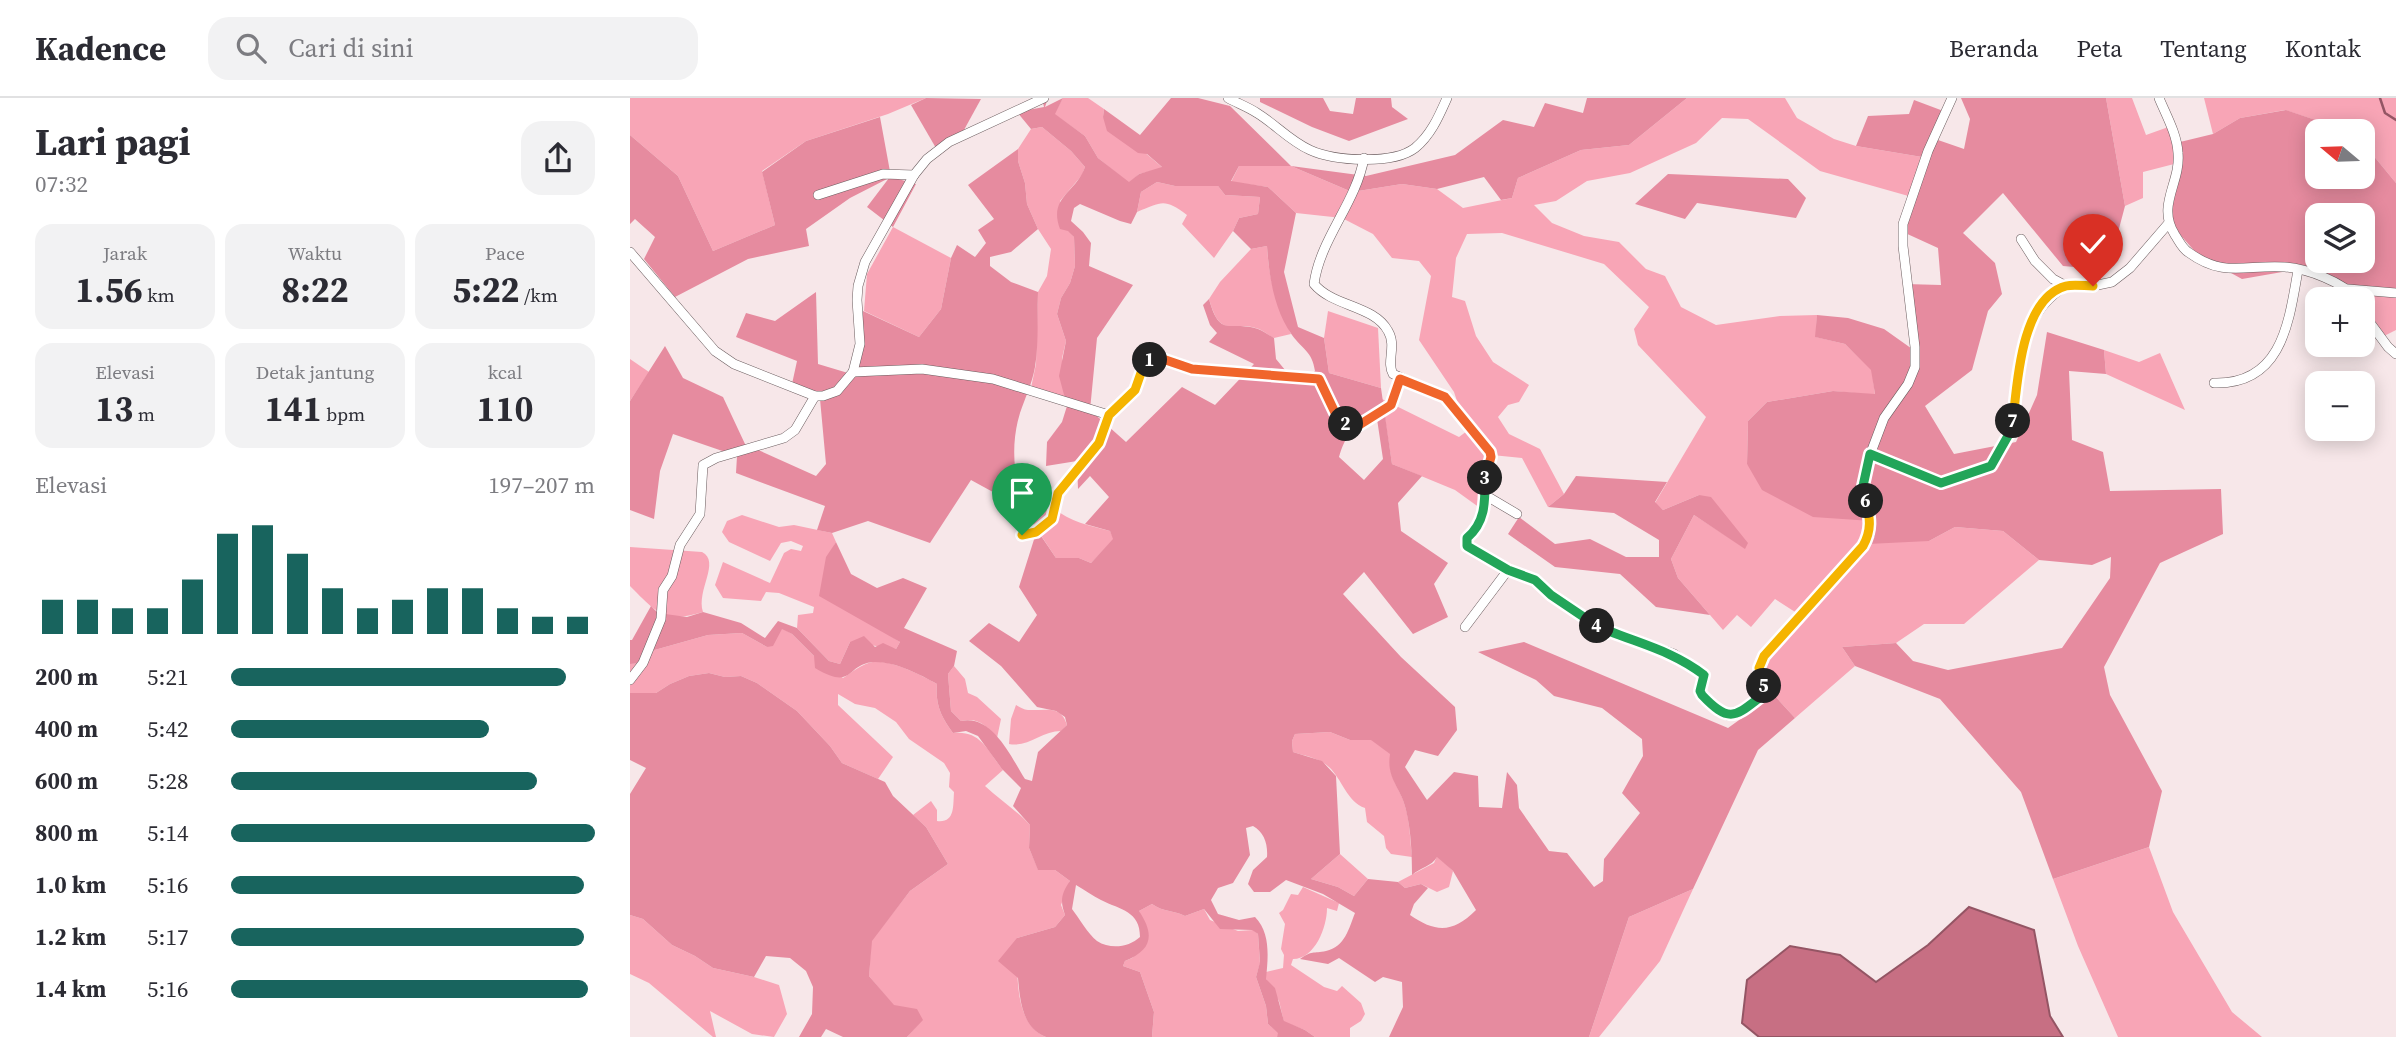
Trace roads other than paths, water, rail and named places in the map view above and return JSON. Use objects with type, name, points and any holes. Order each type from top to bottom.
[{"type":"street","points":[[631,256],[715,351],[734,363],[815,396],[837,391],[853,372],[859,354],[857,300],[860,275],[873,246],[914,175],[927,159],[949,142],[1044,98]]},
{"type":"street","points":[[1228,98],[1258,113],[1308,149],[1325,156],[1364,158],[1395,156],[1415,148],[1433,127],[1447,98]]},
{"type":"street","points":[[1364,158],[1350,201],[1316,270],[1314,284],[1322,293],[1373,316],[1388,330],[1394,345],[1390,369],[1400,379],[1445,397],[1490,452],[1483,514],[1476,530],[1467,538],[1467,546],[1508,570],[1535,580],[1551,595],[1607,633],[1609,631],[1674,654],[1704,675],[1700,691],[1712,706],[1725,715],[1736,715],[1767,692],[1759,668],[1764,656],[1863,546],[1870,534],[1870,518],[1863,486],[1870,454],[1884,418],[1908,384],[1915,367],[1903,224],[1928,151],[1952,98]]},
{"type":"street","points":[[2159,98],[2178,151],[2168,201],[2168,224],[2183,247],[2215,267],[2236,270],[2286,267],[2335,281],[2344,287]]},
{"type":"street","points":[[818,195],[883,174],[914,175]]},
{"type":"street","points":[[2021,239],[2035,261],[2053,279],[2066,286],[2093,286],[2118,278],[2168,224]]},
{"type":"street","points":[[2214,383],[2248,379],[2280,344],[2288,328],[2298,270]]},
{"type":"street","points":[[1870,454],[1941,483],[1991,466],[2013,427],[2020,356],[2028,333],[2039,308],[2066,286]]},
{"type":"street","points":[[2375,291],[2396,293]]},
{"type":"street","points":[[2375,330],[2396,354]]},
{"type":"street","points":[[1022,535],[1036,532],[1052,519],[1058,493],[1099,443],[1109,415],[1135,390],[1142,370],[1154,356],[1192,369],[1319,379],[1339,421],[1356,427],[1391,405],[1400,379]]},
{"type":"street","points":[[853,372],[922,369],[993,379],[1109,415]]},
{"type":"street","points":[[630,680],[643,663],[661,618],[663,590],[672,576],[680,545],[700,514],[703,465],[716,458],[784,438],[794,430],[815,396]]},
{"type":"street","points":[[1485,495],[1517,514]]},
{"type":"street","points":[[1465,627],[1508,570]]},
{"type":"waterway","points":[[2380,98],[2385,113],[2396,120]]}]
